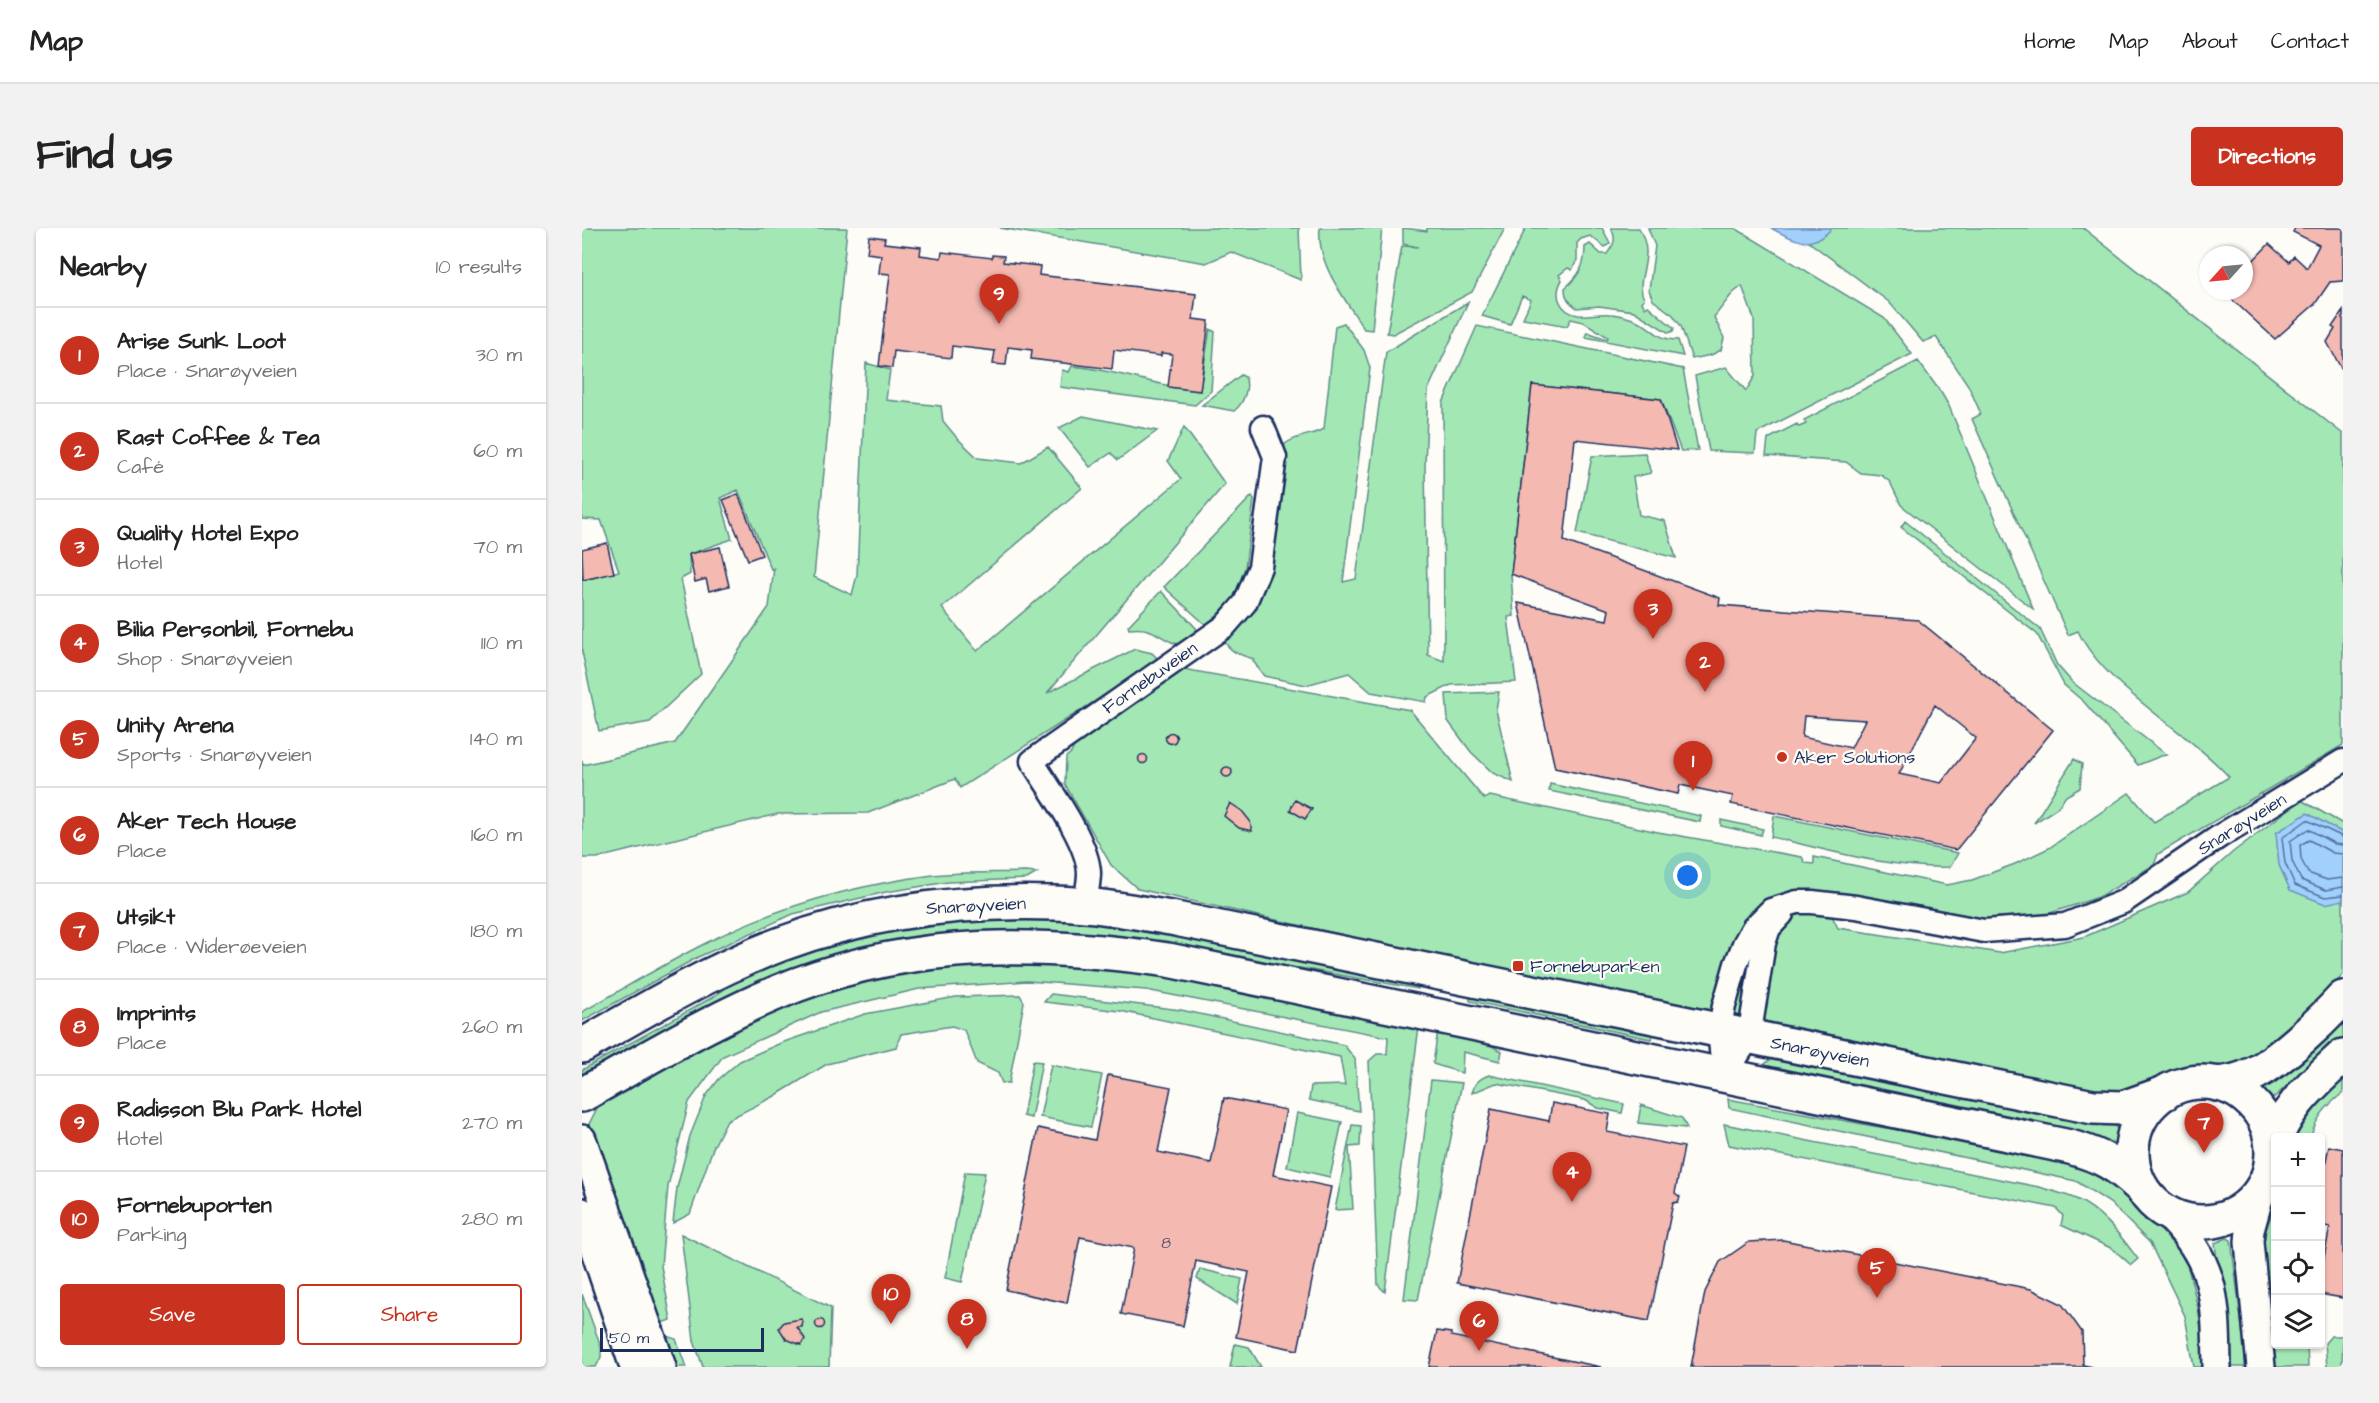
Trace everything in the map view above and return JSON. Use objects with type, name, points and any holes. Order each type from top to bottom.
[{"type":"main road","name":"Snarøyveien","points":[[582,1046],[734,964],[827,929],[883,915],[935,907],[999,903],[1085,905],[1176,919],[2093,1107],[2123,1108],[2165,1093]]},
{"type":"main road","points":[[582,1095],[702,1027],[797,985],[840,971],[889,960],[946,951],[1027,947],[1115,953],[1168,960],[2094,1153],[2118,1166],[2152,1199],[2177,1218],[2192,1222],[2208,1222],[2238,1213],[2250,1203],[2268,1178],[2271,1156]]},
{"type":"main road","points":[[2152,1199],[2136,1174],[2133,1159],[2135,1136],[2144,1114],[2153,1102],[2165,1093],[2190,1083],[2217,1084],[2239,1081],[2263,1068],[2302,1037],[2343,998]]},
{"type":"main road","points":[[2277,1133],[2292,1107],[2343,1056]]},
{"type":"main road","points":[[2217,1084],[2234,1090],[2249,1100],[2265,1122],[2271,1145]]},
{"type":"street","name":"Fornebuveien","points":[[1085,905],[1089,875],[1085,856],[1078,837],[1032,761],[1225,626],[1245,603],[1260,567],[1275,457],[1263,427]]},
{"type":"street","name":"Snarøyveien","points":[[1830,903],[1984,931],[2065,925],[2123,902],[2220,836],[2343,761]]},
{"type":"street","points":[[1734,1035],[1736,964],[1753,928],[1771,910],[1797,902],[1830,903]]},
{"type":"street","points":[[1724,1076],[1734,1035],[1769,928],[1784,912],[1830,903]]},
{"type":"street","points":[[582,1139],[662,1367]]},
{"type":"street","points":[[2260,1191],[2250,1230],[2249,1259],[2260,1367]]},
{"type":"street","points":[[2152,1199],[2195,1245],[2204,1262],[2210,1280],[2216,1320],[2217,1367]]},
{"type":"street","points":[[582,1212],[634,1367]]},
{"type":"green space","points":[[582,228],[847,228],[814,577],[852,595],[857,575],[866,363],[890,370],[886,400],[941,406],[943,421],[978,458],[1021,463],[1048,447],[1082,488],[942,608],[977,651],[1181,479],[1168,461],[1184,427],[1225,484],[1047,693],[1135,649],[1152,653],[1159,660],[960,788],[955,779],[868,813],[778,814],[597,858],[582,858],[582,761],[583,765],[675,743],[769,607],[774,568],[771,569],[738,490],[720,498],[732,539],[689,554],[690,574],[681,579],[701,674],[650,722],[599,731],[582,652],[582,575],[584,580],[619,571],[601,520],[582,519]]},
{"type":"green space","points":[[1000,228],[1299,228],[1301,280],[1231,252],[1206,263]]},
{"type":"green space","points":[[1320,228],[1382,228],[1372,330],[1364,329],[1327,268],[1320,241]]},
{"type":"green space","points":[[1403,228],[1427,231],[1427,228],[1505,228],[1472,292],[1393,334],[1387,333],[1402,246],[1418,247],[1403,244]]},
{"type":"green space","points":[[1526,228],[1602,228],[1610,243],[1605,247],[1590,236],[1581,239],[1577,243],[1577,260],[1572,270],[1568,268],[1559,275],[1562,280],[1558,297],[1563,307],[1578,315],[1613,314],[1633,319],[1664,338],[1678,340],[1683,356],[1585,337],[1587,332],[1607,339],[1608,337],[1584,322],[1571,319],[1567,326],[1523,318],[1531,300],[1522,296],[1510,324],[1482,316]]},
{"type":"green space","points":[[1611,228],[1639,228],[1646,251],[1641,282],[1644,299],[1642,302],[1645,308],[1648,306],[1674,328],[1673,331],[1669,333],[1634,311],[1599,306],[1577,308],[1568,300],[1565,288],[1580,270],[1585,247],[1590,244],[1601,254],[1607,254],[1614,242]]},
{"type":"green space","points":[[1648,228],[1735,228],[1884,318],[1912,354],[1757,433],[1755,453],[1709,451],[1695,376],[1726,367],[1746,391],[1755,376],[1754,319],[1742,286],[1732,294],[1714,317],[1724,338],[1721,350],[1711,355],[1692,359],[1681,326],[1673,315],[1653,300],[1649,290],[1655,246]]},
{"type":"green space","points":[[1791,228],[2083,228],[2343,434],[2343,745],[2158,854],[2154,865],[2099,897],[2047,914],[1977,921],[1902,909],[1820,892],[1838,928],[2000,953],[2084,937],[2188,892],[2233,852],[2301,800],[2343,824],[2343,975],[2317,1002],[2324,999],[2252,1060],[2225,1069],[2191,1068],[2169,1073],[2136,1094],[2114,1099],[1764,1029],[1138,889],[1111,865],[1065,784],[1066,757],[1076,743],[1183,669],[1410,710],[1484,799],[1490,796],[1658,832],[1802,857],[1805,863],[1814,864],[1814,857],[1947,885],[1972,880],[2049,848],[2129,793],[2154,822],[2229,777],[2192,743],[2126,690],[2090,651],[2078,631],[2068,635],[1972,419],[1981,414],[1968,385],[1936,337],[1923,342],[1889,302]]},
{"type":"green space","points":[[1468,302],[1428,390],[1425,465],[1428,655],[1444,661],[1443,403],[1477,326],[1683,369],[1698,450],[1681,451],[1661,399],[1532,385],[1511,574],[1514,616],[1508,617],[1516,682],[1451,685],[1427,697],[1426,702],[1371,692],[1349,673],[1306,685],[1264,676],[1253,661],[1254,659],[1233,650],[1224,639],[1276,503],[1285,444],[1324,429],[1335,326],[1344,323],[1364,350],[1370,368],[1343,582],[1356,579],[1386,352]]},
{"type":"green space","points":[[1210,329],[1215,332],[1211,391],[1195,405],[1060,387],[1062,370],[1069,372],[1072,366],[1200,391]]},
{"type":"green space","points":[[1918,361],[1949,406],[2033,609],[1901,505],[1890,482],[1881,475],[1861,473],[1846,462],[1766,456],[1768,439],[1797,424],[1799,427],[1806,424],[1804,420]]},
{"type":"green space","points":[[1241,375],[1245,377],[1246,391],[1243,400],[1234,411],[1202,405]]},
{"type":"green space","points":[[1083,416],[1157,431],[1118,460],[1111,453],[1090,467],[1059,428]]},
{"type":"green space","points":[[1645,453],[1651,473],[1633,477],[1639,515],[1665,521],[1676,558],[1577,533],[1592,456]]},
{"type":"green space","points":[[1252,496],[1254,499],[1245,568],[1233,600],[1206,625],[1164,587]]},
{"type":"green space","points":[[1905,521],[2040,629],[2057,665],[2072,682],[2167,755],[2138,765],[2084,702],[2064,685],[2037,634],[1901,527]]},
{"type":"green space","points":[[1161,591],[1196,628],[1198,633],[1181,645],[1146,629],[1129,629],[1128,626]]},
{"type":"green space","points":[[1499,692],[1496,710],[1513,782],[1493,773],[1471,752],[1448,721],[1446,694]]},
{"type":"green space","points":[[2074,759],[2082,764],[2080,788],[2066,796],[2057,808],[2034,823]]},
{"type":"green space","points":[[1550,784],[1701,816],[1700,822],[1549,791]]},
{"type":"green space","points":[[1774,816],[1958,853],[1950,867],[1905,865],[1860,858],[1771,837]]},
{"type":"green space","points":[[1721,820],[1763,829],[1761,835],[1721,826]]},
{"type":"green space","points":[[1037,873],[1027,879],[948,882],[886,892],[793,914],[698,957],[582,1021],[582,1012],[675,959],[733,930],[788,908],[846,891],[904,879],[944,874]]},
{"type":"green space","points":[[1087,919],[1210,938],[1419,984],[1418,989],[1300,968],[1248,967],[940,938],[582,1076],[582,1070],[713,997],[754,969],[793,953],[922,922]]},
{"type":"green space","points":[[974,960],[1056,961],[1181,975],[1419,1026],[1385,1292],[1378,1285],[1369,1061],[1377,1054],[1387,1054],[1388,1037],[1146,990],[1027,981],[919,989],[821,1012],[723,1056],[689,1102],[668,1186],[661,1266],[671,1320],[654,1325],[589,1124],[603,1096],[768,1011],[903,970]]},
{"type":"green space","points":[[1470,992],[1653,1031],[1651,1039],[1470,1001]]},
{"type":"green space","points":[[1051,994],[1181,1010],[1344,1045],[1355,1059],[1359,1111],[1309,1100],[1311,1086],[1345,1085],[1340,1057],[1120,1011],[1044,1002]]},
{"type":"green space","points":[[1020,995],[1024,1002],[1009,1083],[1002,1083],[998,1073],[977,1063],[964,1030],[952,1026],[901,1034],[896,1047],[827,1064],[773,1097],[727,1120],[713,1148],[690,1214],[673,1223],[677,1188],[690,1136],[706,1096],[719,1079],[740,1061],[781,1043],[865,1014],[956,997]]},
{"type":"green space","points":[[2343,1014],[2343,1038],[2272,1099],[2262,1090],[2268,1080]]},
{"type":"green space","points":[[1438,1030],[1471,1036],[1502,1051],[1500,1061],[1463,1052],[1462,1073],[1433,1064]]},
{"type":"green space","points":[[1774,1056],[2113,1125],[2118,1129],[2115,1141],[2109,1144],[1768,1072],[1765,1064]]},
{"type":"green space","points":[[1033,1061],[1042,1062],[1031,1118],[1023,1116]]},
{"type":"green space","points":[[1051,1065],[1102,1075],[1091,1127],[1040,1117]]},
{"type":"green space","points":[[2343,1073],[2343,1093],[2323,1112],[2313,1133],[2294,1133]]},
{"type":"green space","points":[[1489,1075],[1624,1104],[1622,1113],[1598,1108],[1585,1100],[1496,1083],[1472,1093],[1478,1081]]},
{"type":"green space","points":[[1431,1080],[1462,1083],[1418,1300],[1404,1299]]},
{"type":"green space","points":[[1728,1099],[1975,1142],[2090,1167],[2116,1185],[2145,1220],[2156,1225],[2186,1259],[2198,1308],[2205,1367],[2194,1367],[2185,1316],[2150,1243],[2110,1203],[2076,1181],[1729,1108]]},
{"type":"green space","points":[[1641,1105],[1682,1118],[1687,1128],[1638,1123]]},
{"type":"green space","points":[[1297,1113],[1342,1122],[1330,1177],[1287,1167]]},
{"type":"green space","points":[[1724,1124],[2039,1187],[2063,1194],[2085,1204],[2103,1217],[2138,1259],[2131,1265],[2113,1249],[2061,1225],[2063,1216],[2056,1208],[1729,1145]]},
{"type":"green space","points":[[1352,1125],[1361,1126],[1360,1146],[1349,1147],[1353,1209],[1335,1210]]},
{"type":"green space","points":[[965,1172],[985,1173],[962,1282],[945,1278]]},
{"type":"green space","points":[[2271,1217],[2271,1347],[2263,1286],[2264,1244]]},
{"type":"green space","points":[[681,1234],[831,1308],[829,1367],[703,1367],[694,1341]]},
{"type":"green space","points":[[2227,1238],[2231,1240],[2247,1367],[2229,1367],[2215,1243]]},
{"type":"green space","points":[[1200,1269],[1242,1279],[1237,1304],[1197,1279]]},
{"type":"green space","points":[[582,1294],[601,1347],[601,1357],[596,1367],[582,1367]]},
{"type":"green space","points":[[659,1334],[676,1339],[686,1367],[671,1367]]},
{"type":"green space","points":[[2331,1336],[2343,1336],[2342,1367],[2327,1367],[2325,1343]]},
{"type":"green space","points":[[1235,1344],[1249,1347],[1261,1367],[1230,1367]]},
{"type":"green space","points":[[2271,1349],[2307,1349],[2308,1367],[2274,1367]]},
{"type":"water","points":[[1771,228],[1832,228],[1817,239],[1802,241]]},
{"type":"water","points":[[2307,813],[2343,833],[2343,900],[2325,904],[2290,890],[2279,865],[2276,833]]},
{"type":"building","points":[[2295,228],[2343,228],[2343,281],[2330,282],[2315,304],[2275,339],[2233,300],[2253,300],[2253,261],[2269,244],[2289,262],[2294,256],[2307,268],[2319,245],[2293,232]]},
{"type":"building","points":[[869,236],[885,238],[884,243],[921,247],[920,255],[941,258],[942,252],[992,258],[992,255],[1004,256],[1003,262],[1040,266],[1039,275],[1196,294],[1193,319],[1209,321],[1200,391],[1168,387],[1172,354],[1161,353],[1161,356],[1114,350],[1112,369],[1031,359],[1032,350],[1008,347],[1006,365],[993,364],[995,351],[952,346],[951,358],[894,351],[892,368],[879,366],[890,274],[879,273],[881,255],[867,253]]},
{"type":"building","points":[[2343,311],[2343,372],[2327,342],[2335,329],[2332,327]]},
{"type":"building","points":[[1532,385],[1661,399],[1677,450],[1575,439],[1564,541],[1720,598],[1719,605],[1918,620],[2053,730],[1956,850],[1731,804],[1733,796],[1680,785],[1678,794],[1555,768],[1518,603],[1607,620],[1609,610],[1511,574]],"holes":[[[1935,705],[1976,738],[1941,783],[1899,774]],[[1804,716],[1865,720],[1851,748],[1802,737]]]},
{"type":"building","points":[[738,494],[762,555],[748,560],[723,500]]},
{"type":"building","points":[[607,543],[614,573],[583,580],[582,549]]},
{"type":"building","points":[[720,547],[729,586],[709,591],[706,579],[695,582],[689,554]]},
{"type":"building","points":[[1171,732],[1177,738],[1171,744],[1165,738]]},
{"type":"building","points":[[1143,754],[1148,759],[1143,764],[1138,759]]},
{"type":"building","points":[[1227,767],[1232,772],[1227,777],[1222,772]]},
{"type":"building","points":[[1295,800],[1312,809],[1305,819],[1290,810]]},
{"type":"building","points":[[1230,803],[1242,811],[1250,821],[1252,831],[1239,828],[1224,816]]},
{"type":"building","points":[[1108,1075],[1171,1087],[1158,1152],[1211,1163],[1224,1098],[1286,1110],[1273,1175],[1331,1187],[1298,1350],[1236,1337],[1249,1272],[1196,1261],[1183,1326],[1121,1314],[1134,1248],[1080,1237],[1067,1303],[1006,1290],[1038,1128],[1095,1140]]},
{"type":"building","points":[[1552,1103],[1610,1114],[1607,1132],[1684,1147],[1675,1193],[1680,1197],[1678,1202],[1673,1203],[1649,1321],[1457,1283],[1491,1109],[1549,1121]]},
{"type":"building","points":[[2329,1146],[2343,1149],[2343,1298],[2325,1295],[2325,1252],[2330,1227],[2325,1226],[2325,1165]]},
{"type":"building","points":[[1783,1240],[2031,1289],[2062,1304],[2082,1332],[2083,1365],[2093,1367],[1691,1367],[1705,1292],[1720,1262],[1749,1242]]},
{"type":"building","points":[[801,1319],[802,1327],[797,1327],[805,1339],[801,1345],[786,1339],[779,1328],[784,1322]]},
{"type":"building","points":[[820,1320],[824,1324],[820,1328],[816,1324]]},
{"type":"building","points":[[1437,1331],[1451,1333],[1451,1336],[1601,1367],[1429,1367]]},
{"type":"place","name":"Radisson Blu Park Hotel","points":[[999,324]]},
{"type":"place","name":"Quality Hotel Expo","points":[[1653,639]]},
{"type":"place","name":"Rast Coffee & Tea","points":[[1705,692]]},
{"type":"place","name":"Aker Solutions","points":[[1782,757]]},
{"type":"place","name":"Arise Sunk Loot","points":[[1693,791]]},
{"type":"place","name":"Fornebuparken","points":[[1518,966]]},
{"type":"place","name":"Utsikt","points":[[2204,1153]]},
{"type":"place","name":"Bilia Personbil, Fornebu","points":[[1572,1202]]},
{"type":"place","name":"Unity Arena","points":[[1877,1298]]},
{"type":"place","name":"Fornebuporten","points":[[891,1324]]},
{"type":"place","name":"Imprints","points":[[967,1349]]},
{"type":"place","name":"Aker Tech House","points":[[1479,1351]]}]
